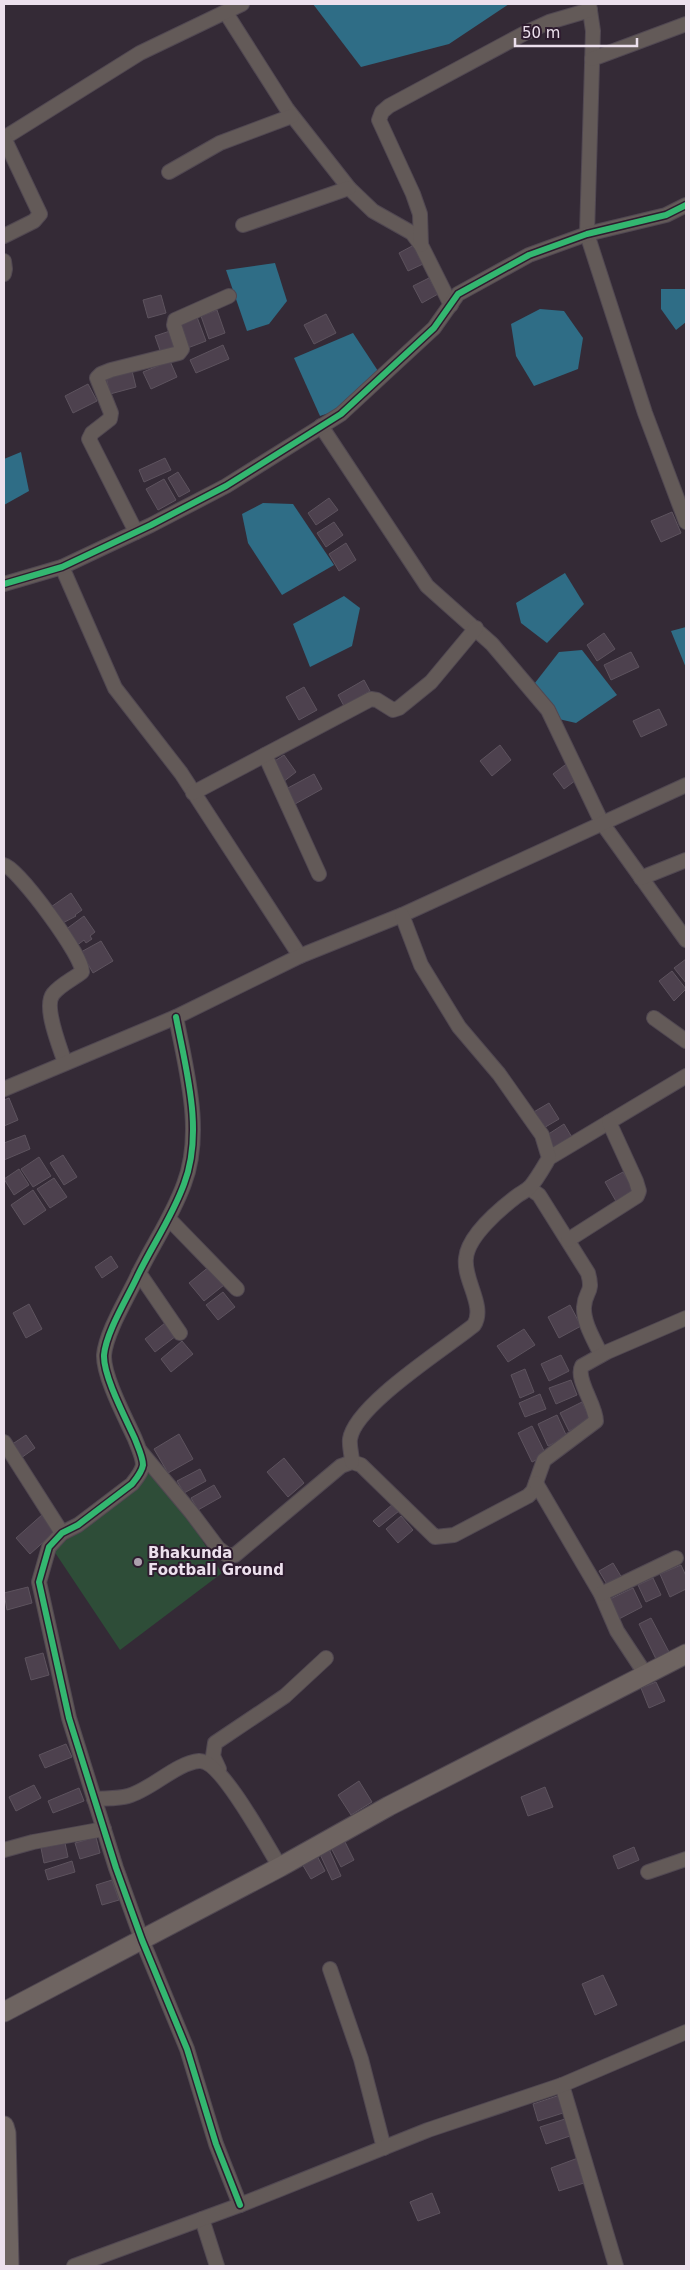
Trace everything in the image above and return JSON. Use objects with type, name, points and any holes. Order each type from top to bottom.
[{"type":"street","points":[[4,236],[34,221],[40,214],[4,138],[140,53],[242,4]]},
{"type":"street","points":[[421,245],[420,214],[413,194],[379,120],[382,112],[389,106],[525,33],[590,7],[593,31],[587,234],[645,413],[686,522]]},
{"type":"street","points":[[226,13],[292,116],[350,188],[373,211],[412,233],[421,245],[451,305]]},
{"type":"street","points":[[592,60],[686,24]]},
{"type":"street","points":[[169,172],[220,143],[292,116]]},
{"type":"street","points":[[243,225],[350,188]]},
{"type":"street","points":[[4,584],[62,567],[136,532],[226,486],[341,414],[434,328],[458,294],[528,255],[587,234],[666,215],[686,205]]},
{"type":"street","points":[[4,261],[6,269],[4,274]]},
{"type":"street","points":[[136,532],[88,438],[110,419],[111,413],[97,378],[101,374],[112,370],[179,353],[182,348],[174,325],[175,320],[229,296]]},
{"type":"street","points":[[321,426],[427,586],[492,644],[548,710],[602,823],[686,940]]},
{"type":"street","points":[[62,567],[115,688],[175,765],[300,956]]},
{"type":"street","points":[[193,793],[371,700],[376,700],[393,710],[400,708],[431,682],[476,628]]},
{"type":"street","points":[[265,756],[319,874]]},
{"type":"street","points":[[4,1089],[176,1017],[300,956],[402,915],[686,785]]},
{"type":"street","points":[[641,878],[686,860]]},
{"type":"street","points":[[4,865],[13,869],[30,890],[75,952],[83,968],[82,972],[54,992],[50,1000],[51,1016],[65,1063]]},
{"type":"street","points":[[402,915],[421,965],[459,1027],[499,1074],[542,1135],[550,1158]]},
{"type":"street","points":[[176,1017],[189,1095],[194,1140],[192,1155],[185,1184],[118,1317],[104,1356],[108,1376],[140,1450],[143,1465],[139,1476],[132,1484],[78,1524],[62,1533],[49,1547],[39,1582],[69,1718],[94,1799],[142,1940],[187,2049],[216,2144],[240,2205]]},
{"type":"street","points":[[654,1018],[686,1041]]},
{"type":"street","points":[[352,1462],[350,1440],[354,1429],[364,1415],[396,1384],[474,1325],[478,1319],[467,1275],[466,1258],[470,1245],[492,1217],[529,1188],[550,1158],[686,1076]]},
{"type":"street","points":[[568,1240],[637,1196],[639,1191],[609,1122]]},
{"type":"street","points":[[529,1188],[538,1195],[588,1273],[592,1286],[584,1305],[585,1314],[601,1355]]},
{"type":"street","points":[[169,1219],[237,1289]]},
{"type":"street","points":[[139,1273],[180,1333]]},
{"type":"street","points":[[140,1450],[218,1548],[227,1555],[235,1555],[341,1466],[352,1462],[361,1465],[435,1537],[454,1535],[528,1496],[533,1491],[544,1460],[596,1421],[595,1410],[580,1370],[586,1363],[686,1318]]},
{"type":"street","points":[[4,1442],[62,1533]]},
{"type":"street","points":[[536,1482],[600,1594],[617,1631],[646,1675]]},
{"type":"street","points":[[600,1594],[676,1558]]},
{"type":"street","points":[[4,2012],[280,1867],[389,1806],[685,1657]]},
{"type":"street","points":[[280,1867],[222,1774],[213,1756],[214,1743],[285,1696],[326,1658]]},
{"type":"street","points":[[94,1799],[129,1796],[198,1760],[208,1761],[222,1774]]},
{"type":"street","points":[[4,1850],[33,1842],[104,1829]]},
{"type":"street","points":[[648,1872],[686,1860]]},
{"type":"street","points":[[330,1970],[361,2059],[384,2148]]},
{"type":"street","points":[[74,2266],[240,2205],[428,2130],[562,2085],[686,2032]]},
{"type":"street","points":[[562,2085],[616,2266]]},
{"type":"street","points":[[4,2126],[6,2133],[9,2266]]},
{"type":"street","points":[[202,2219],[217,2266]]},
{"type":"green space","name":"Bhakunda Football Ground","points":[[143,1471],[165,1488],[176,1501],[222,1573],[120,1650],[54,1551],[98,1511],[126,1480],[136,1472]]},
{"type":"water","points":[[313,4],[509,4],[449,44],[361,67]]},
{"type":"water","points":[[275,263],[287,301],[269,324],[247,331],[226,270]]},
{"type":"water","points":[[661,289],[686,289],[686,322],[676,330],[661,309]]},
{"type":"water","points":[[540,309],[564,311],[583,338],[578,369],[534,386],[516,356],[511,324]]},
{"type":"water","points":[[353,333],[378,371],[335,411],[320,416],[294,358]]},
{"type":"water","points":[[21,452],[29,491],[4,505],[4,459]]},
{"type":"water","points":[[263,503],[293,504],[334,565],[282,595],[248,543],[242,514]]},
{"type":"water","points":[[565,573],[584,604],[547,643],[521,623],[516,603]]},
{"type":"water","points":[[344,596],[360,608],[352,646],[310,667],[293,624]]},
{"type":"water","points":[[686,627],[686,668],[671,631]]},
{"type":"water","points":[[582,650],[617,695],[576,723],[550,717],[531,688],[559,652]]},
{"type":"building","points":[[414,245],[423,264],[408,271],[399,253]]},
{"type":"building","points":[[429,278],[438,294],[422,303],[413,286]]},
{"type":"building","points":[[161,295],[166,313],[148,318],[143,300]]},
{"type":"building","points":[[217,310],[225,333],[209,339],[201,316]]},
{"type":"building","points":[[326,314],[336,333],[314,344],[304,325]]},
{"type":"building","points":[[197,317],[206,341],[185,349],[176,325]]},
{"type":"building","points":[[173,330],[181,349],[162,356],[155,336]]},
{"type":"building","points":[[223,345],[229,359],[196,373],[190,360]]},
{"type":"building","points":[[170,361],[177,377],[151,389],[143,372]]},
{"type":"building","points":[[132,371],[136,387],[110,394],[106,377]]},
{"type":"building","points":[[88,384],[97,401],[73,413],[65,396]]},
{"type":"building","points":[[165,458],[171,470],[144,482],[139,470]]},
{"type":"building","points":[[178,472],[190,491],[179,497],[168,478]]},
{"type":"building","points":[[164,479],[176,500],[158,510],[146,489]]},
{"type":"building","points":[[329,498],[338,510],[316,525],[308,513]]},
{"type":"building","points":[[672,512],[681,533],[661,542],[651,521]]},
{"type":"building","points":[[334,522],[343,535],[326,547],[317,533]]},
{"type":"building","points":[[346,543],[356,560],[339,571],[329,554]]},
{"type":"building","points":[[604,633],[615,649],[597,661],[587,645]]},
{"type":"building","points":[[631,652],[639,667],[611,680],[604,665]]},
{"type":"building","points":[[364,680],[370,691],[344,706],[338,695]]},
{"type":"building","points":[[304,687],[317,710],[299,720],[286,697]]},
{"type":"building","points":[[659,709],[667,725],[641,737],[633,721]]},
{"type":"building","points":[[500,745],[511,760],[492,776],[480,761]]},
{"type":"building","points":[[284,755],[296,772],[283,782],[270,764]]},
{"type":"building","points":[[569,762],[580,777],[564,789],[553,774]]},
{"type":"building","points":[[314,774],[322,789],[295,804],[286,789]]},
{"type":"building","points":[[71,893],[82,910],[76,916],[59,925],[48,909]]},
{"type":"building","points":[[84,916],[95,932],[90,936],[92,939],[86,943],[84,940],[76,946],[65,930]]},
{"type":"building","points":[[101,941],[113,961],[93,973],[81,952]]},
{"type":"building","points":[[686,959],[686,983],[674,968]]},
{"type":"building","points":[[672,971],[686,989],[674,1001],[659,981]]},
{"type":"building","points":[[9,1098],[18,1120],[4,1126],[4,1100]]},
{"type":"building","points":[[549,1103],[559,1119],[542,1129],[532,1113]]},
{"type":"building","points":[[564,1124],[573,1139],[555,1150],[547,1135]]},
{"type":"building","points":[[25,1135],[30,1149],[4,1160],[4,1143]]},
{"type":"building","points":[[63,1155],[77,1177],[64,1185],[50,1163]]},
{"type":"building","points":[[39,1157],[51,1176],[33,1187],[21,1169]]},
{"type":"building","points":[[19,1169],[29,1185],[14,1195],[4,1179]]},
{"type":"building","points":[[623,1172],[635,1192],[617,1203],[605,1182]]},
{"type":"building","points":[[54,1178],[67,1197],[50,1208],[37,1189]]},
{"type":"building","points":[[33,1190],[46,1210],[24,1225],[11,1205]]},
{"type":"building","points":[[111,1256],[118,1267],[102,1278],[95,1267]]},
{"type":"building","points":[[210,1266],[224,1285],[204,1301],[189,1283]]},
{"type":"building","points":[[223,1292],[235,1307],[218,1320],[206,1305]]},
{"type":"building","points":[[29,1304],[42,1329],[26,1338],[13,1313]]},
{"type":"building","points":[[570,1305],[581,1326],[559,1338],[548,1317]]},
{"type":"building","points":[[165,1323],[176,1336],[155,1352],[145,1339]]},
{"type":"building","points":[[524,1329],[535,1345],[508,1362],[497,1346]]},
{"type":"building","points":[[182,1341],[193,1354],[171,1372],[161,1359]]},
{"type":"building","points":[[561,1355],[569,1371],[549,1381],[541,1364]]},
{"type":"building","points":[[525,1369],[534,1392],[520,1398],[511,1375]]},
{"type":"building","points":[[571,1380],[577,1395],[556,1404],[549,1388]]},
{"type":"building","points":[[540,1394],[546,1409],[525,1417],[519,1403]]},
{"type":"building","points":[[582,1402],[591,1420],[569,1431],[560,1413]]},
{"type":"building","points":[[557,1415],[567,1437],[548,1446],[538,1424]]},
{"type":"building","points":[[532,1426],[546,1455],[532,1462],[518,1433]]},
{"type":"building","points":[[179,1434],[193,1459],[168,1473],[154,1449]]},
{"type":"building","points":[[26,1435],[35,1448],[21,1458],[11,1445]]},
{"type":"building","points":[[284,1458],[304,1483],[288,1497],[267,1472]]},
{"type":"building","points":[[200,1469],[206,1481],[184,1493],[177,1481]]},
{"type":"building","points":[[214,1485],[221,1497],[198,1510],[191,1498]]},
{"type":"building","points":[[393,1504],[399,1511],[379,1527],[373,1521]]},
{"type":"building","points":[[43,1514],[57,1530],[30,1554],[16,1538]]},
{"type":"building","points":[[401,1516],[413,1530],[398,1543],[386,1529]]},
{"type":"building","points":[[613,1563],[622,1578],[608,1586],[599,1571]]},
{"type":"building","points":[[681,1565],[686,1576],[686,1589],[670,1597],[660,1574]]},
{"type":"building","points":[[653,1578],[661,1595],[646,1602],[638,1585]]},
{"type":"building","points":[[28,1587],[32,1603],[7,1610],[4,1593]]},
{"type":"building","points":[[633,1588],[642,1607],[615,1621],[606,1601]]},
{"type":"building","points":[[651,1618],[669,1652],[656,1659],[639,1624]]},
{"type":"building","points":[[43,1653],[49,1675],[31,1680],[25,1658]]},
{"type":"building","points":[[656,1682],[665,1701],[649,1708],[641,1688]]},
{"type":"building","points":[[66,1744],[72,1757],[45,1768],[39,1755]]},
{"type":"building","points":[[359,1781],[372,1802],[351,1815],[338,1795]]},
{"type":"building","points":[[34,1785],[41,1798],[16,1811],[9,1797]]},
{"type":"building","points":[[545,1787],[553,1807],[528,1816],[521,1797]]},
{"type":"building","points":[[79,1788],[84,1801],[53,1813],[48,1801]]},
{"type":"building","points":[[96,1837],[100,1853],[80,1859],[75,1843]]},
{"type":"building","points":[[343,1838],[354,1860],[341,1867],[329,1844]]},
{"type":"building","points":[[65,1843],[68,1857],[44,1863],[41,1848]]},
{"type":"building","points":[[328,1847],[341,1876],[332,1880],[319,1852]]},
{"type":"building","points":[[634,1847],[639,1860],[618,1869],[613,1856]]},
{"type":"building","points":[[316,1854],[325,1871],[311,1879],[301,1862]]},
{"type":"building","points":[[72,1861],[75,1872],[48,1880],[45,1870]]},
{"type":"building","points":[[112,1880],[119,1900],[102,1905],[96,1885]]},
{"type":"building","points":[[603,1975],[617,2005],[595,2015],[582,1984]]},
{"type":"building","points":[[560,2095],[566,2112],[538,2121],[533,2104]]},
{"type":"building","points":[[565,2119],[570,2136],[546,2144],[540,2127]]},
{"type":"building","points":[[578,2158],[587,2182],[559,2191],[551,2168]]},
{"type":"building","points":[[432,2193],[440,2213],[418,2221],[410,2202]]},
{"type":"cycle path","points":[[4,584],[62,567],[151,525],[226,486],[341,414],[434,328],[458,294],[529,255],[587,234],[666,215],[686,205]]},
{"type":"cycle path","points":[[176,1017],[191,1101],[193,1143],[190,1164],[174,1208],[113,1325],[104,1355],[111,1386],[135,1439],[143,1465],[139,1475],[132,1484],[78,1525],[62,1533],[49,1547],[39,1582],[69,1718],[116,1868],[142,1940],[187,2049],[216,2144],[240,2205]]},
{"type":"place","name":"Bhakunda Football Ground","points":[[138,1562]]}]
